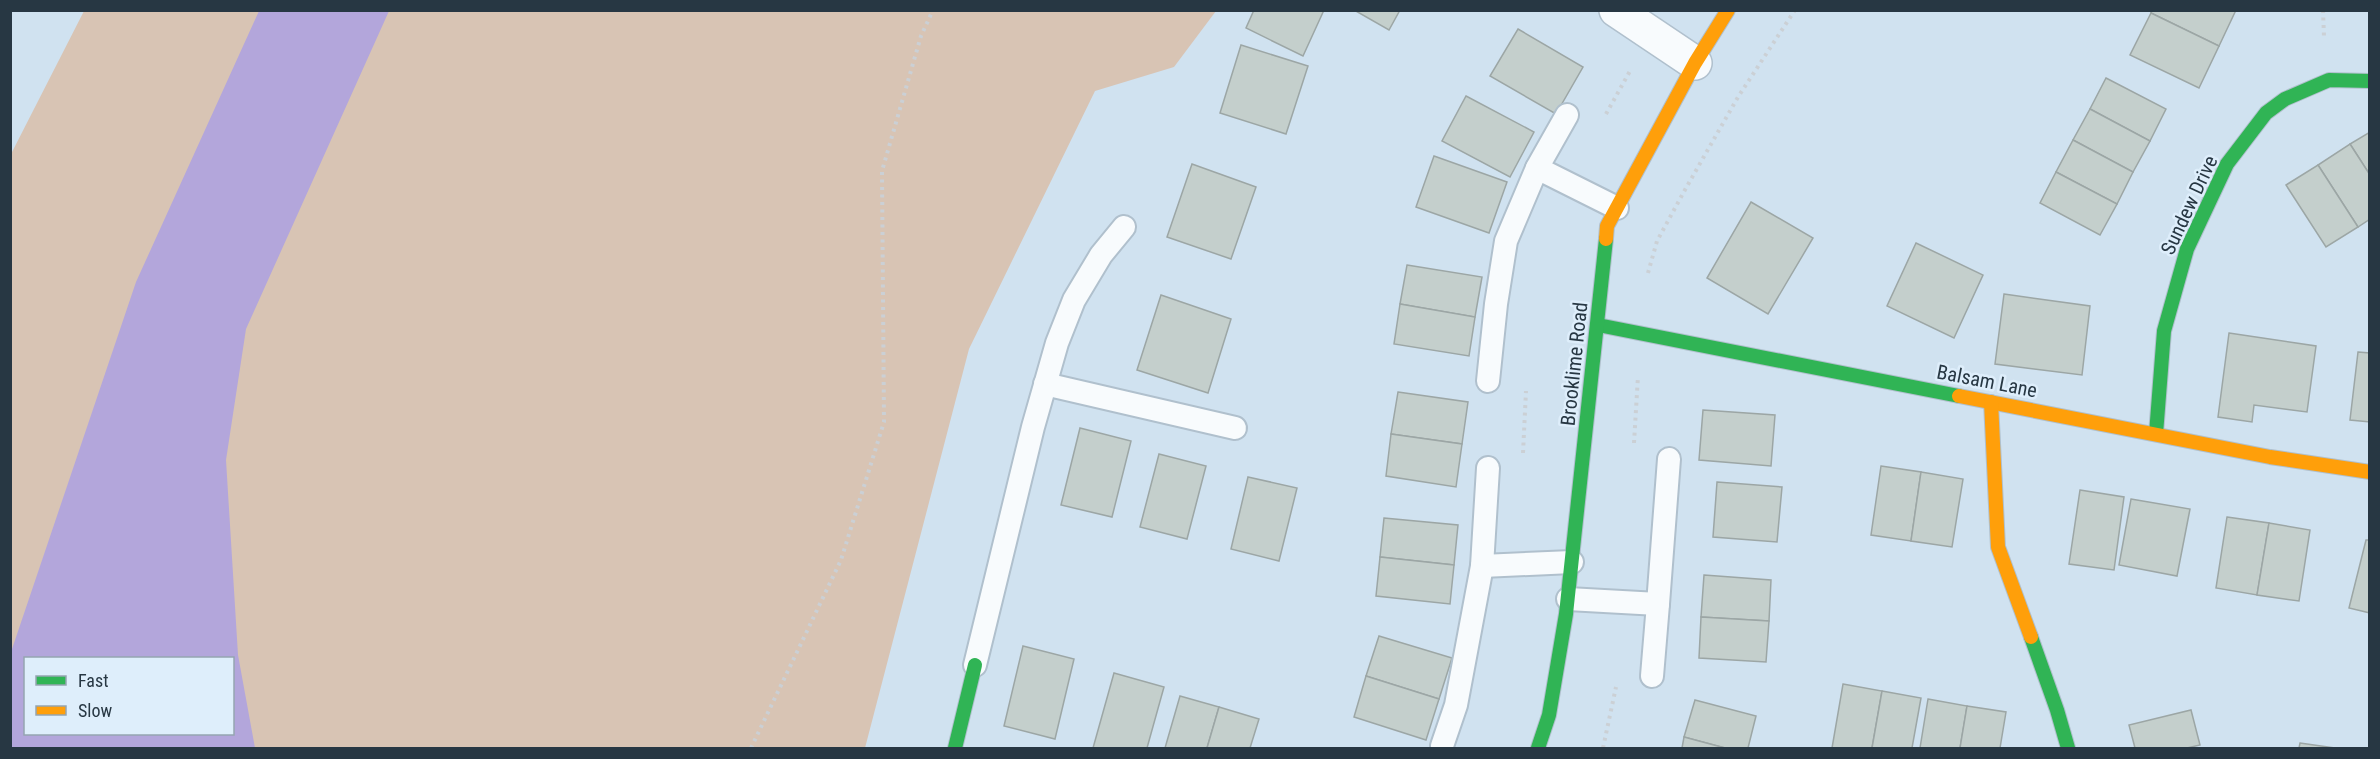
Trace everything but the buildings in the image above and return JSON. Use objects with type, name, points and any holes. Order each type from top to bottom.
[{"type":"street","points":[[1616,10],[1695,63]]},
{"type":"street","name":"Brooklime Road","points":[[1538,748],[1549,715],[1568,598],[1607,226],[1695,63],[1728,10]]},
{"type":"street","name":"Sundew Drive","points":[[2156,434],[2164,331],[2187,249],[2227,164],[2266,113],[2285,99],[2329,80],[2370,81]]},
{"type":"street","name":"Balsam Lane","points":[[1598,325],[2270,457],[2370,472]]},
{"type":"street","points":[[1991,402],[1998,547],[2057,710],[2068,748]]},
{"type":"street","points":[[955,748],[975,664]]},
{"type":"lane","points":[[1488,381],[1496,304],[1506,241],[1537,168],[1567,115]]},
{"type":"lane","points":[[1537,168],[1617,208]]},
{"type":"lane","points":[[975,664],[1057,343],[1074,300],[1101,255],[1124,227]]},
{"type":"lane","points":[[1045,384],[1235,428]]},
{"type":"lane","points":[[1652,675],[1669,459]]},
{"type":"lane","points":[[1442,746],[1456,705],[1482,566],[1488,468]]},
{"type":"lane","points":[[1482,566],[1572,562]]},
{"type":"lane","points":[[1568,598],[1658,604]]},
{"type":"path","points":[[751,748],[841,560],[884,422],[882,171],[921,36],[933,10]]},
{"type":"path","points":[[1601,123],[1654,35]]},
{"type":"path","points":[[1522,458],[1526,382]]},
{"type":"shaded area","points":[[84,11],[1216,11],[1174,67],[1095,91],[969,349],[865,748],[11,748],[10,156]]},
{"type":"shaded area","points":[[259,11],[389,11],[246,329],[226,460],[238,655],[255,748],[11,748],[11,652],[136,282]]},
{"type":"traffic: fast","points":[[2156,434],[2164,331],[2187,249],[2227,164],[2266,113],[2285,99],[2329,80],[2370,81]]},
{"type":"traffic: fast","points":[[1538,748],[1549,715],[1566,614],[1606,239]]},
{"type":"traffic: fast","points":[[1598,325],[1959,396]]},
{"type":"traffic: fast","points":[[2031,637],[2068,748]]},
{"type":"traffic: fast","points":[[955,748],[975,665]]},
{"type":"traffic: slow","points":[[1606,239],[1607,226],[1695,63],[1728,10]]},
{"type":"traffic: slow","points":[[1959,396],[2270,457],[2370,472]]},
{"type":"traffic: slow","points":[[1991,402],[1998,547],[2031,637]]}]
